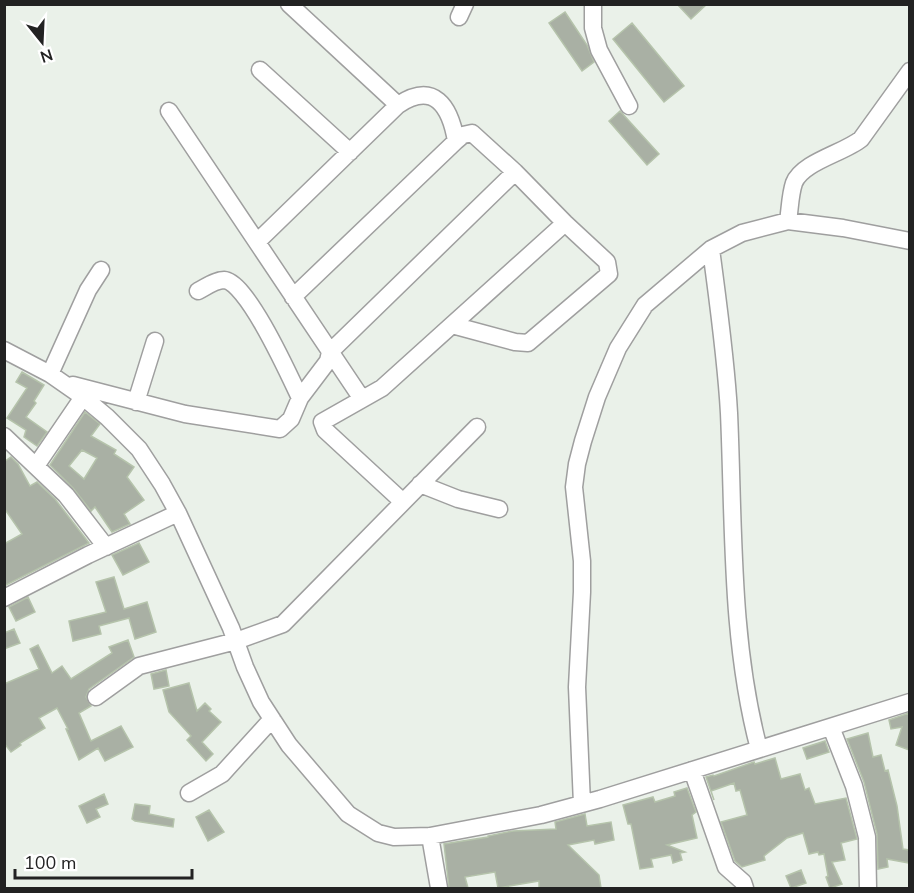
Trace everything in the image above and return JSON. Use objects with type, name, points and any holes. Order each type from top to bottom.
[{"type":"street","points":[[289,4],[398,105]]},
{"type":"street","points":[[598,6],[593,28],[599,50],[628,106]]},
{"type":"street","points":[[260,70],[350,152]]},
{"type":"street","points":[[788,221],[794,183],[799,175],[807,168],[854,145],[861,139],[909,71]]},
{"type":"street","points":[[257,242],[398,105],[409,98],[422,95],[432,96],[443,104],[450,118],[456,141]]},
{"type":"street","points":[[169,111],[362,399]]},
{"type":"street","points":[[293,297],[467,133],[476,135],[607,262],[609,274],[528,343],[515,342],[452,324]]},
{"type":"street","points":[[56,378],[184,414],[280,429],[291,419],[300,399],[327,361],[330,352],[515,172]]},
{"type":"street","points":[[582,804],[577,687],[582,561],[574,488],[577,464],[597,397],[614,358],[645,304],[711,249],[742,233],[788,221],[843,228],[909,241]]},
{"type":"street","points":[[403,502],[323,426],[325,419],[382,388],[565,223]]},
{"type":"street","points":[[711,249],[728,409],[738,639],[749,713],[759,749]]},
{"type":"street","points":[[56,378],[88,290],[101,270]]},
{"type":"street","points":[[198,291],[214,282],[224,280],[238,286],[278,350],[300,399]]},
{"type":"street","points":[[136,402],[155,342]]},
{"type":"street","points":[[4,350],[56,378],[83,397],[139,449],[178,513],[261,702],[289,745],[348,814],[378,833],[394,837],[430,836],[541,815],[909,702]]},
{"type":"street","points":[[36,466],[83,397]]},
{"type":"street","points":[[96,697],[139,666],[236,641],[275,628],[289,618],[477,427]]},
{"type":"street","points":[[4,436],[66,495],[106,547]]},
{"type":"street","points":[[420,484],[458,499],[499,509]]},
{"type":"street","points":[[4,598],[178,513]]},
{"type":"street","points":[[189,793],[222,774],[272,719]]},
{"type":"street","points":[[831,727],[854,786],[867,837],[868,888]]},
{"type":"street","points":[[692,770],[726,867],[743,882],[745,888]]},
{"type":"street","points":[[430,836],[439,888]]},
{"type":"building","points":[[677,4],[707,4],[691,19]]},
{"type":"building","points":[[565,12],[587,45],[594,62],[582,71],[549,23]]},
{"type":"building","points":[[632,23],[684,86],[664,102],[613,39]]},
{"type":"building","points":[[620,111],[659,154],[647,165],[609,121]]},
{"type":"building","points":[[22,372],[44,385],[34,401],[36,403],[26,417],[47,432],[37,446],[24,437],[26,430],[7,418],[27,388],[16,382]]},
{"type":"building","points":[[85,412],[100,424],[91,436],[116,450],[114,454],[134,467],[127,477],[144,500],[124,514],[130,524],[112,532],[95,507],[91,511],[73,488],[50,465]],"holes":[[[82,450],[97,458],[84,479],[69,466]]]},
{"type":"building","points":[[11,457],[18,464],[30,486],[37,482],[55,499],[89,543],[4,586],[4,544],[22,534],[4,508],[4,462]]},
{"type":"building","points":[[139,543],[149,562],[123,575],[112,555]]},
{"type":"building","points":[[114,577],[124,609],[147,602],[156,632],[135,639],[129,618],[99,626],[101,634],[73,641],[69,621],[106,612],[96,582]]},
{"type":"building","points":[[28,597],[35,612],[16,621],[9,607]]},
{"type":"building","points":[[14,629],[20,643],[4,649],[4,633]]},
{"type":"building","points":[[128,640],[134,657],[89,689],[86,697],[91,706],[79,713],[91,741],[121,726],[133,747],[105,761],[98,748],[79,760],[66,729],[68,729],[57,708],[39,718],[45,728],[20,743],[21,745],[11,752],[4,743],[4,684],[39,669],[30,649],[38,645],[52,673],[62,666],[71,679],[112,653],[109,647]]},
{"type":"building","points":[[166,670],[169,686],[154,689],[151,674]]},
{"type":"building","points":[[189,683],[197,711],[205,703],[211,709],[209,711],[221,722],[202,742],[213,754],[206,761],[187,740],[191,736],[169,712],[163,690]]},
{"type":"building","points":[[909,713],[909,750],[896,745],[902,727],[891,729],[889,720]]},
{"type":"building","points":[[868,733],[873,757],[881,755],[885,771],[888,770],[897,806],[903,849],[909,850],[909,863],[887,859],[888,867],[878,869],[877,834],[864,782],[847,739]]},
{"type":"building","points":[[825,741],[829,752],[807,759],[803,748]]},
{"type":"building","points":[[775,758],[781,779],[800,774],[805,790],[809,788],[815,804],[846,798],[857,839],[841,843],[845,860],[832,862],[842,884],[830,888],[826,877],[828,876],[824,854],[819,855],[818,852],[809,854],[803,833],[787,838],[764,856],[765,860],[742,867],[735,861],[721,822],[747,815],[740,790],[736,791],[734,783],[711,791],[714,800],[706,777]]},
{"type":"building","points":[[687,788],[696,812],[692,815],[697,838],[667,845],[685,852],[680,853],[682,860],[673,863],[671,855],[651,859],[653,867],[640,869],[631,824],[628,824],[623,805],[653,797],[655,802],[675,796],[674,792]]},
{"type":"building","points":[[104,794],[108,804],[96,809],[100,817],[87,823],[79,806]]},
{"type":"building","points":[[135,804],[150,806],[149,814],[174,819],[173,827],[135,821],[132,819]]},
{"type":"building","points":[[209,810],[224,832],[208,841],[196,817]]},
{"type":"building","points":[[585,814],[587,826],[611,822],[614,840],[595,844],[594,840],[568,845],[599,875],[601,888],[539,888],[539,881],[498,888],[495,872],[465,877],[468,888],[449,888],[444,844],[513,831],[556,829],[555,822]]},
{"type":"building","points":[[801,870],[806,883],[791,888],[786,876]]}]
